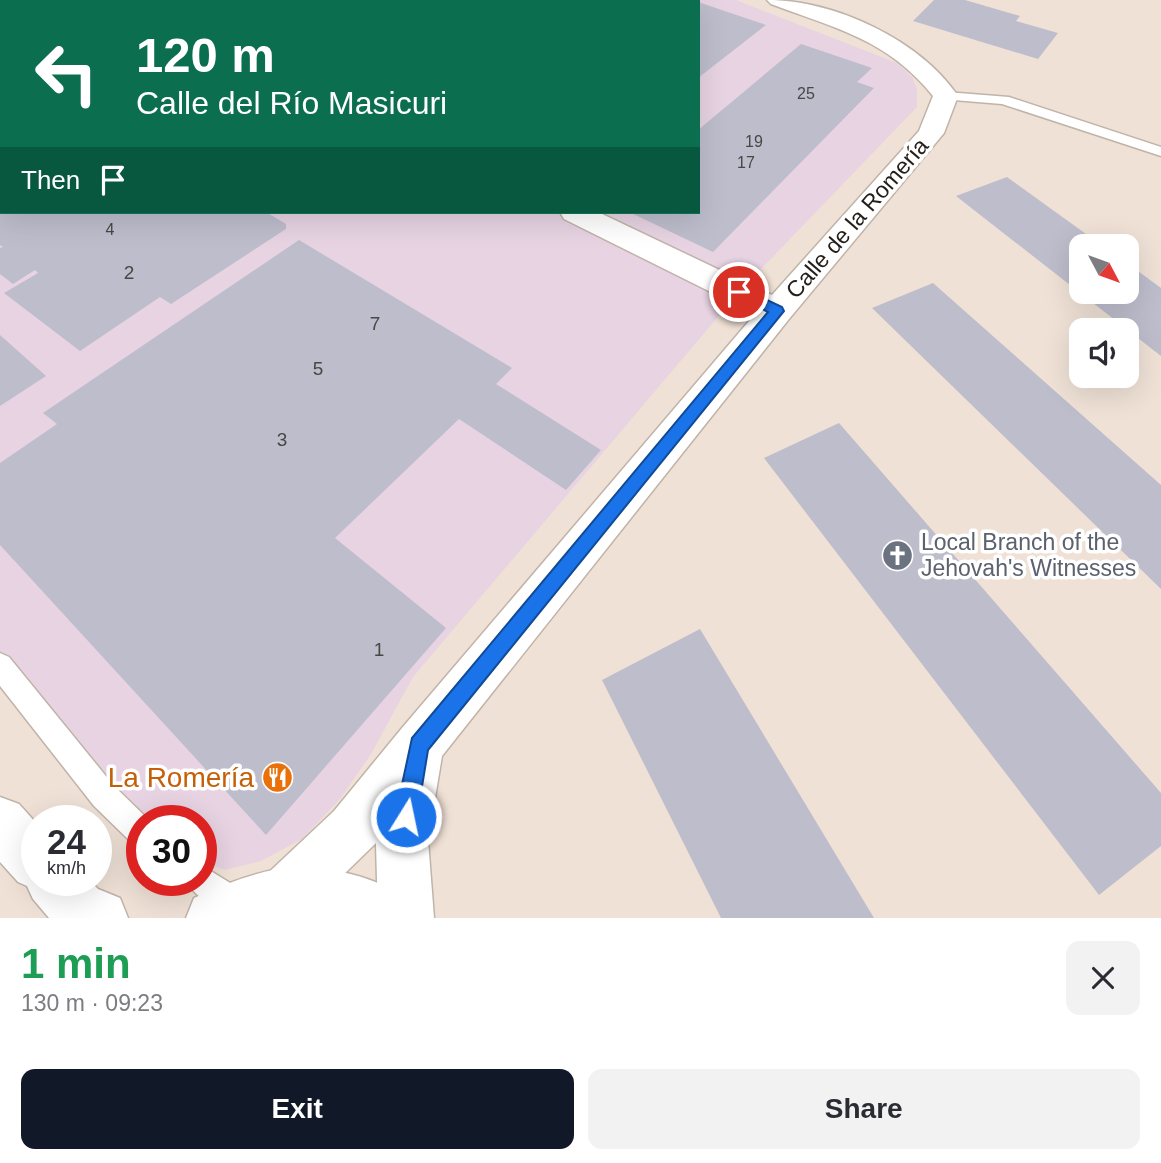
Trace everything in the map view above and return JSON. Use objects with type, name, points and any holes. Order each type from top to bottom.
[{"type":"street","points":[[778,0],[877,36],[922,67],[946,96]]},
{"type":"street","name":"Calle de la Romería","points":[[234,899],[353,830],[777,311],[930,134],[946,96]]},
{"type":"street","points":[[578,214],[777,311]]},
{"type":"street","name":"Calle de la Romería","points":[[407,918],[402,841],[419,746]]},
{"type":"street","points":[[0,823],[21,846]]},
{"type":"street","points":[[234,899],[331,895],[372,910],[382,918]]},
{"type":"street","points":[[66,896],[80,911],[100,918]]},
{"type":"lane","points":[[946,96],[1004,100],[1161,152]]},
{"type":"lane","points":[[0,666],[104,796],[126,817]]},
{"type":"shaded area","points":[[700,0],[736,0],[897,63],[912,77],[917,89],[917,107],[739,292],[413,677],[371,754],[340,799],[302,839],[261,861],[225,870],[217,867],[217,805],[126,805],[126,831],[123,833],[112,820],[112,805],[99,805],[0,687],[0,214],[700,214]]},
{"type":"building","points":[[934,0],[965,0],[1020,16],[1016,21],[1058,33],[1038,59],[913,21]]},
{"type":"building","points":[[700,3],[766,25],[700,76]]},
{"type":"building","points":[[801,44],[872,68],[857,82],[874,88],[713,252],[633,214],[700,214],[700,128]]},
{"type":"building","points":[[1007,177],[1086,234],[1069,234],[1069,284],[956,196]]},
{"type":"building","points":[[0,214],[269,214],[286,224],[286,229],[171,304],[160,297],[80,351],[4,293],[38,273],[35,270],[13,284],[0,274],[0,248],[3,247],[0,245]]},
{"type":"building","points":[[299,240],[512,368],[496,384],[601,450],[566,490],[459,419],[335,538],[446,628],[266,835],[0,545],[0,463],[57,424],[43,413]]},
{"type":"building","points":[[1139,272],[1161,288],[1161,356],[1139,339],[1139,318],[1112,318],[1094,304],[1139,304]]},
{"type":"building","points":[[933,283],[1161,485],[1161,589],[872,308]]},
{"type":"building","points":[[0,335],[46,376],[0,406]]},
{"type":"building","points":[[839,423],[1161,793],[1161,846],[1099,895],[764,458]]},
{"type":"building","points":[[700,629],[874,918],[721,918],[602,680]]},
{"type":"place","name":"Local Branch of the Jehovah's Witnesses","points":[[898,555]]},
{"type":"place","name":"La Romería","points":[[277,777]]},
{"type":"route","points":[[406,817],[419,746],[777,311],[739,292]]}]
